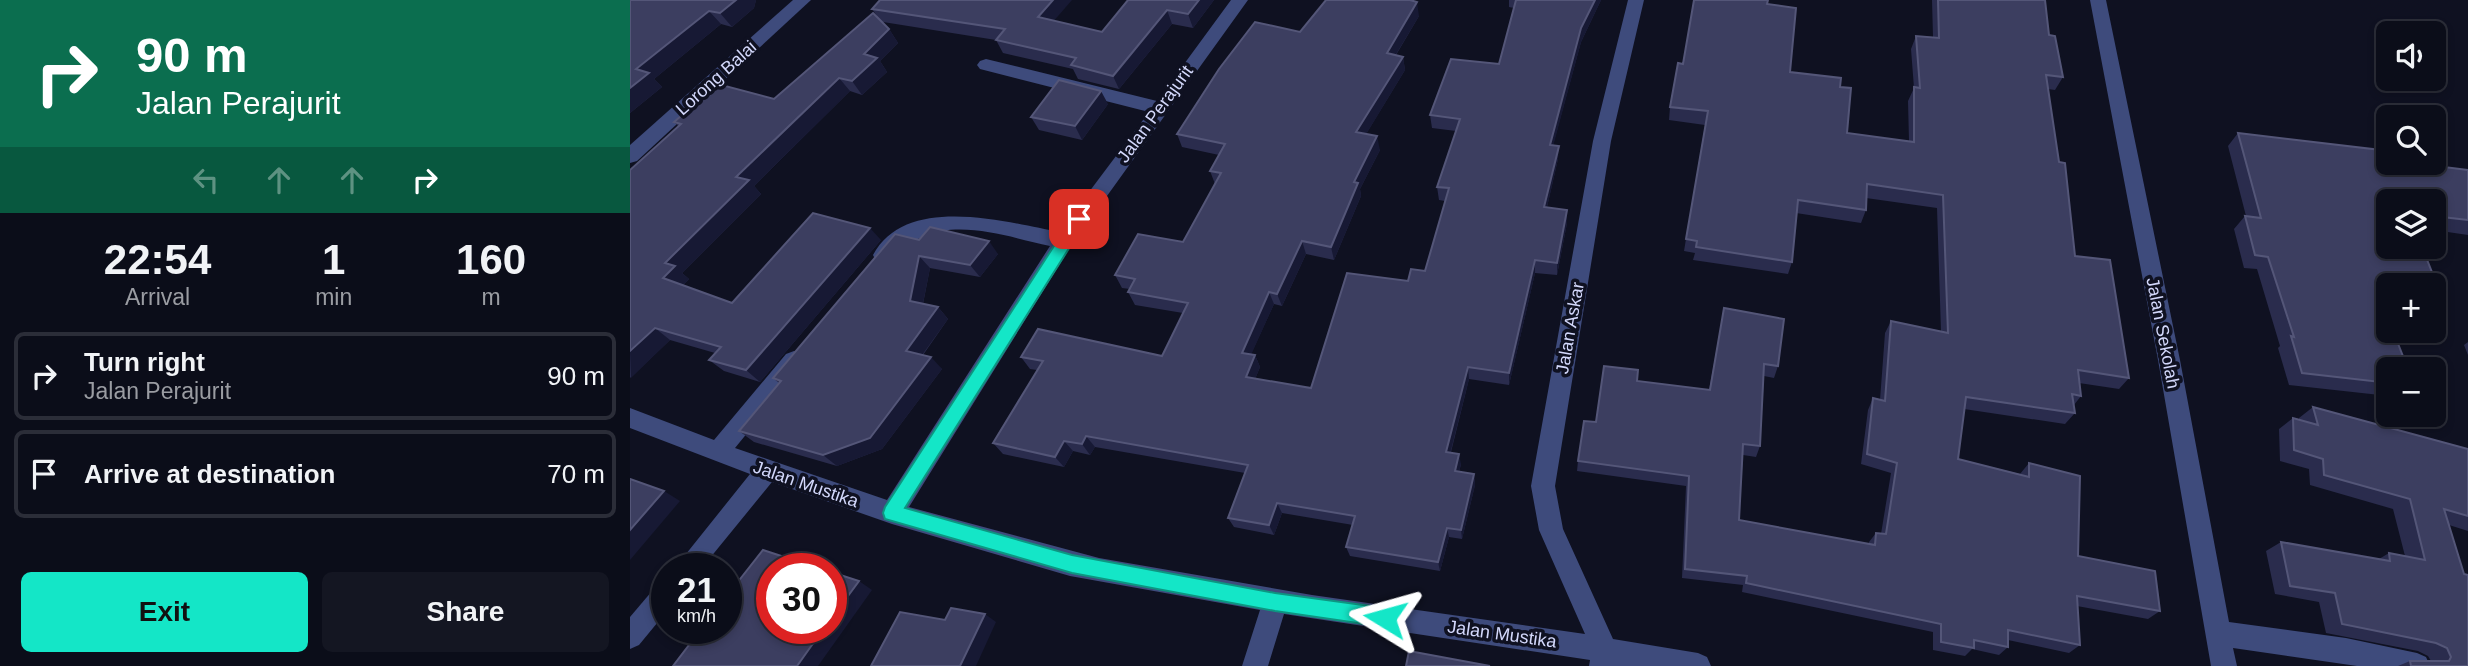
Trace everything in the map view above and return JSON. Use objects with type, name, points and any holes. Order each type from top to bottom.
[{"type":"street","name":"Lorong Balai","points":[[630,156],[803,0]]},
{"type":"street","name":"Jalan Perajurit","points":[[892,513],[1063,242],[1240,0]]},
{"type":"street","name":"Jalan Askar","points":[[1604,658],[1551,530],[1544,486],[1602,141],[1636,0]]},
{"type":"street","name":"Jalan Sekolah","points":[[2098,0],[2169,360],[2224,666]]},
{"type":"street","points":[[986,65],[1159,108]]},
{"type":"street","points":[[870,271],[897,239],[928,224],[951,221],[1063,242]]},
{"type":"street","points":[[718,452],[807,345]]},
{"type":"street","name":"Jalan Mustika","points":[[630,418],[767,471],[892,513],[1072,564],[1604,658]]},
{"type":"street","points":[[699,553],[767,471]]},
{"type":"street","points":[[1255,666],[1275,602]]},
{"type":"street","points":[[630,636],[651,611]]},
{"type":"street","points":[[2218,633],[2346,651],[2417,666]]},
{"type":"street","points":[[1604,658],[1698,666]]},
{"type":"building","points":[[630,0],[736,0],[720,13],[709,11],[636,69],[649,73],[630,88]]},
{"type":"building","points":[[880,0],[1053,0],[1038,17],[1102,32],[1128,0],[1199,0],[1188,14],[1167,10],[1113,76],[1071,65],[1076,58],[996,40],[1005,29],[872,9]]},
{"type":"building","points":[[1326,0],[1417,2],[1387,53],[1403,57],[1356,132],[1377,136],[1354,182],[1358,183],[1331,247],[1302,241],[1277,294],[1269,292],[1242,353],[1255,355],[1246,377],[1311,388],[1347,273],[1408,281],[1411,269],[1425,271],[1449,188],[1437,187],[1460,119],[1430,115],[1451,59],[1499,64],[1516,0],[1595,0],[1581,28],[1550,145],[1559,146],[1544,207],[1567,210],[1557,263],[1535,260],[1509,373],[1468,367],[1446,452],[1459,454],[1455,471],[1474,474],[1461,530],[1447,528],[1438,562],[1346,547],[1355,516],[1277,503],[1269,525],[1228,518],[1248,465],[1086,436],[1082,444],[1064,441],[1055,457],[993,443],[1043,361],[1021,357],[1038,329],[1162,356],[1188,303],[1128,292],[1135,279],[1115,275],[1138,234],[1183,242],[1221,173],[1210,171],[1225,144],[1177,134],[1219,69],[1255,22],[1300,32]]},
{"type":"building","points":[[1694,0],[1768,0],[1767,4],[1796,8],[1790,72],[1841,78],[1840,87],[1851,88],[1847,133],[1914,142],[1914,87],[1920,88],[1916,36],[1939,38],[1938,0],[2045,0],[2049,35],[2055,36],[2063,77],[2046,75],[2059,162],[2065,163],[2075,256],[2110,260],[2129,378],[2078,370],[2081,396],[2072,394],[2075,413],[1966,397],[1958,459],[2029,477],[2029,463],[2080,476],[2078,556],[2155,571],[2160,611],[2077,596],[2080,645],[2008,630],[2008,647],[1974,640],[1974,648],[1941,642],[1941,624],[1746,583],[1747,576],[1685,569],[1689,476],[1578,461],[1584,421],[1596,422],[1604,366],[1638,370],[1637,381],[1710,390],[1724,308],[1784,319],[1778,366],[1764,364],[1760,446],[1743,444],[1739,520],[1875,545],[1876,533],[1886,534],[1897,463],[1867,454],[1873,398],[1885,401],[1891,321],[1948,333],[1943,195],[1867,184],[1866,210],[1798,200],[1792,262],[1696,247],[1697,241],[1686,239],[1708,111],[1670,107],[1678,63],[1683,64]]},
{"type":"building","points":[[873,13],[889,29],[864,54],[877,58],[852,81],[839,78],[736,177],[749,180],[665,263],[675,266],[663,278],[732,303],[813,213],[870,228],[746,370],[709,360],[721,347],[655,328],[630,351],[630,170],[681,124],[674,122],[718,84],[774,99]]},
{"type":"building","points":[[1059,80],[1101,91],[1075,126],[1031,117]]},
{"type":"building","points":[[2238,133],[2376,149],[2376,175],[2446,175],[2446,167],[2468,170],[2468,220],[2446,217],[2446,189],[2376,189],[2376,259],[2427,259],[2432,273],[2376,273],[2376,343],[2398,343],[2403,357],[2376,357],[2376,382],[2302,373],[2291,336],[2294,337],[2268,257],[2255,255],[2245,216],[2261,218]]},
{"type":"building","points":[[930,227],[989,241],[970,265],[919,256],[910,301],[938,307],[906,351],[931,357],[870,438],[823,455],[739,431],[781,381],[773,378],[895,234],[919,240]]},
{"type":"building","points":[[2313,407],[2376,424],[2376,427],[2387,427],[2468,449],[2468,516],[2444,509],[2464,574],[2468,575],[2468,666],[2411,666],[2410,661],[2449,661],[2451,657],[2447,648],[2436,643],[2342,624],[2335,593],[2290,586],[2281,542],[2390,561],[2389,553],[2425,560],[2410,499],[2324,475],[2323,459],[2294,450],[2293,418],[2318,425]]},
{"type":"building","points":[[630,479],[664,491],[630,530]]},
{"type":"building","points":[[756,559],[756,644],[813,644],[797,666],[673,666],[690,644],[742,644],[742,577]]},
{"type":"building","points":[[847,577],[859,581],[847,597]]},
{"type":"building","points":[[951,608],[985,614],[960,666],[871,666],[900,612],[945,620]]},
{"type":"building","points":[[1409,651],[1490,666],[1406,666]]},
{"type":"route","points":[[1079,219],[892,513],[1072,564],[1275,602],[1385,618]]}]
